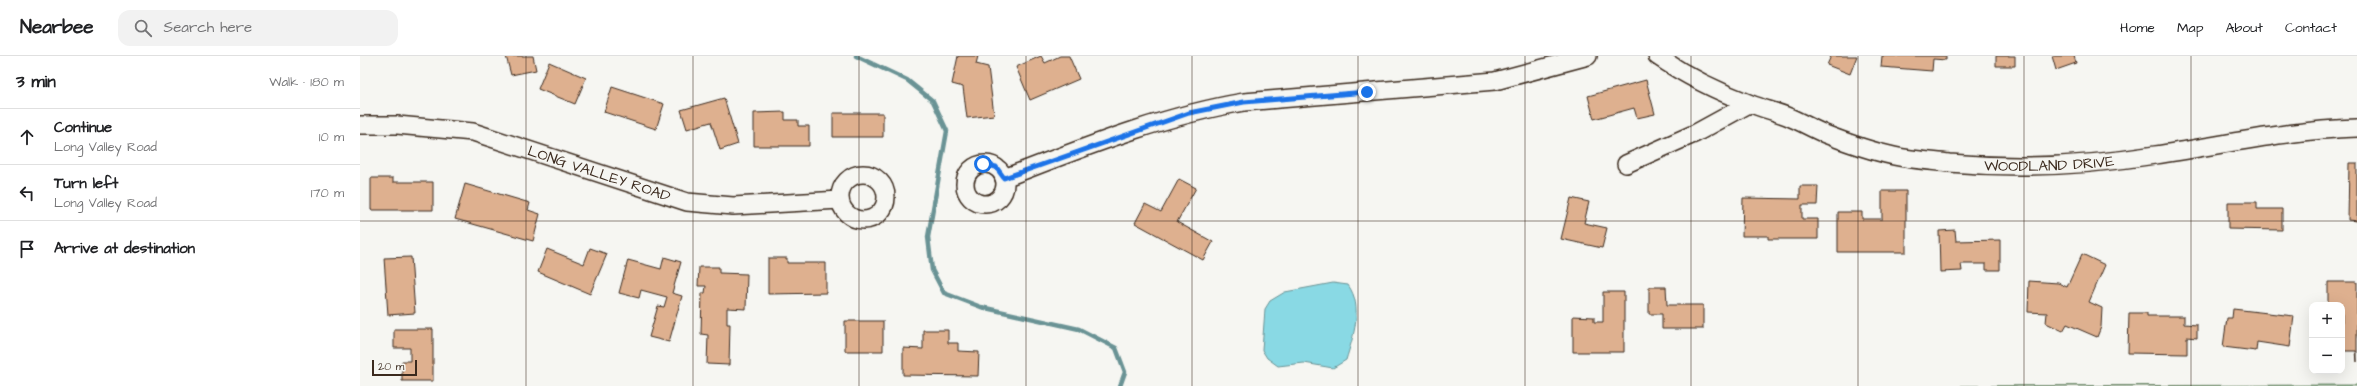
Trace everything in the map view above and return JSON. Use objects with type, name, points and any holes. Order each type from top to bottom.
[{"type":"street","points":[[1004,178],[1121,135],[1189,113],[1218,106],[1244,102],[1495,81],[1588,56]]},
{"type":"street","name":"WOODLAND DRIVE","points":[[1658,56],[1697,80],[1749,104],[1790,117],[1824,134],[1867,149],[1896,156],[1989,166],[2032,167],[2102,162],[2156,155],[2246,138],[2357,128]]},
{"type":"street","points":[[1626,164],[1696,133],[1749,104]]},
{"type":"street","name":"LONG VALLEY ROAD","points":[[360,125],[397,125],[473,132],[687,202],[733,206],[840,200]]},
{"type":"green space","points":[[2357,385],[2357,386],[1961,386]]},
{"type":"water","points":[[1333,283],[1348,285],[1353,294],[1355,303],[1356,322],[1352,342],[1346,360],[1333,368],[1304,363],[1278,366],[1267,358],[1262,350],[1265,309],[1270,301],[1285,292]]},
{"type":"building","points":[[506,56],[533,56],[536,70],[511,75]]},
{"type":"building","points":[[958,56],[978,56],[976,64],[988,67],[994,115],[967,118],[963,87],[952,84]]},
{"type":"building","points":[[1041,56],[1045,63],[1060,56],[1069,56],[1079,79],[1030,100],[1016,67]]},
{"type":"building","points":[[1831,56],[1857,56],[1850,74],[1827,65]]},
{"type":"building","points":[[1882,56],[1946,56],[1946,60],[1933,59],[1932,71],[1881,67]]},
{"type":"building","points":[[1996,56],[2015,56],[2015,66],[1996,66]]},
{"type":"building","points":[[2052,56],[2074,56],[2076,63],[2056,70]]},
{"type":"building","points":[[549,62],[586,78],[575,104],[538,89]]},
{"type":"building","points":[[1646,80],[1655,114],[1637,118],[1634,108],[1594,119],[1588,96]]},
{"type":"building","points":[[612,87],[664,104],[656,129],[604,112]]},
{"type":"building","points":[[724,98],[738,144],[720,150],[711,122],[687,129],[681,110]]},
{"type":"building","points":[[785,112],[785,120],[798,120],[798,126],[809,126],[809,146],[754,146],[754,113]]},
{"type":"building","points":[[833,113],[883,113],[883,137],[833,137]]},
{"type":"building","points":[[2349,163],[2357,163],[2357,221],[2348,220]]},
{"type":"building","points":[[371,178],[393,178],[393,182],[433,182],[433,210],[371,210]]},
{"type":"building","points":[[1179,179],[1196,188],[1177,222],[1213,242],[1203,260],[1135,223],[1145,204],[1161,212]]},
{"type":"building","points":[[465,184],[530,203],[528,210],[540,214],[533,241],[455,219]]},
{"type":"building","points":[[1800,186],[1818,186],[1817,205],[1802,205],[1802,219],[1818,219],[1818,239],[1768,239],[1768,236],[1742,236],[1743,198],[1800,199]]},
{"type":"building","points":[[1882,191],[1906,191],[1906,252],[1838,252],[1838,212],[1862,212],[1862,219],[1882,219]]},
{"type":"building","points":[[1571,198],[1589,202],[1584,223],[1607,228],[1602,248],[1561,239]]},
{"type":"building","points":[[2228,202],[2257,202],[2257,209],[2282,209],[2282,230],[2228,229]]},
{"type":"building","points":[[1955,230],[1956,241],[2000,240],[2000,270],[1986,270],[1986,264],[1961,264],[1962,271],[1940,272],[1939,231]]},
{"type":"building","points":[[590,248],[607,254],[590,294],[538,272],[547,249],[584,264]]},
{"type":"building","points":[[2082,254],[2105,265],[2089,302],[2102,308],[2101,327],[2097,337],[2067,324],[2063,331],[2046,323],[2047,313],[2028,312],[2029,281],[2058,283],[2067,287]]},
{"type":"building","points":[[411,257],[415,313],[388,315],[384,258]]},
{"type":"building","points":[[664,257],[681,262],[672,293],[682,296],[669,342],[649,337],[658,306],[664,307],[667,297],[641,290],[639,298],[619,293],[628,260],[661,269]]},
{"type":"building","points":[[768,258],[787,258],[787,263],[826,263],[826,293],[768,294]]},
{"type":"building","points":[[699,267],[719,267],[719,273],[747,274],[746,309],[727,308],[727,324],[730,324],[729,365],[707,364],[708,335],[701,334],[702,293],[705,293],[706,286],[698,286]]},
{"type":"building","points":[[2328,282],[2357,282],[2357,362],[2356,351],[2345,351],[2345,302],[2328,302]]},
{"type":"building","points":[[1649,287],[1666,287],[1667,305],[1703,305],[1703,329],[1662,329],[1662,314],[1649,314]]},
{"type":"building","points":[[1603,292],[1624,292],[1624,352],[1573,352],[1573,316],[1594,317],[1594,322],[1603,322]]},
{"type":"building","points":[[2233,309],[2294,316],[2290,347],[2257,342],[2256,351],[2223,347],[2227,318],[2232,318]]},
{"type":"building","points":[[2129,313],[2147,313],[2147,316],[2184,316],[2184,324],[2197,325],[2197,338],[2187,337],[2187,354],[2128,353]]},
{"type":"building","points":[[845,321],[883,321],[883,351],[845,351]]},
{"type":"building","points":[[394,329],[433,329],[433,381],[402,381],[402,361],[410,361],[410,348],[394,348]]},
{"type":"building","points":[[923,330],[948,330],[948,343],[958,343],[958,351],[979,352],[978,376],[903,375],[903,348],[923,349]]},
{"type":"waterway","points":[[856,56],[907,80],[933,101],[947,131],[928,237],[932,270],[944,293],[981,307],[1079,329],[1116,348],[1125,372],[1120,386]]},
{"type":"route","points":[[983,164],[990,164],[996,167],[1001,171],[1004,178],[1121,135],[1189,113],[1218,106],[1244,102],[1367,92]]}]
